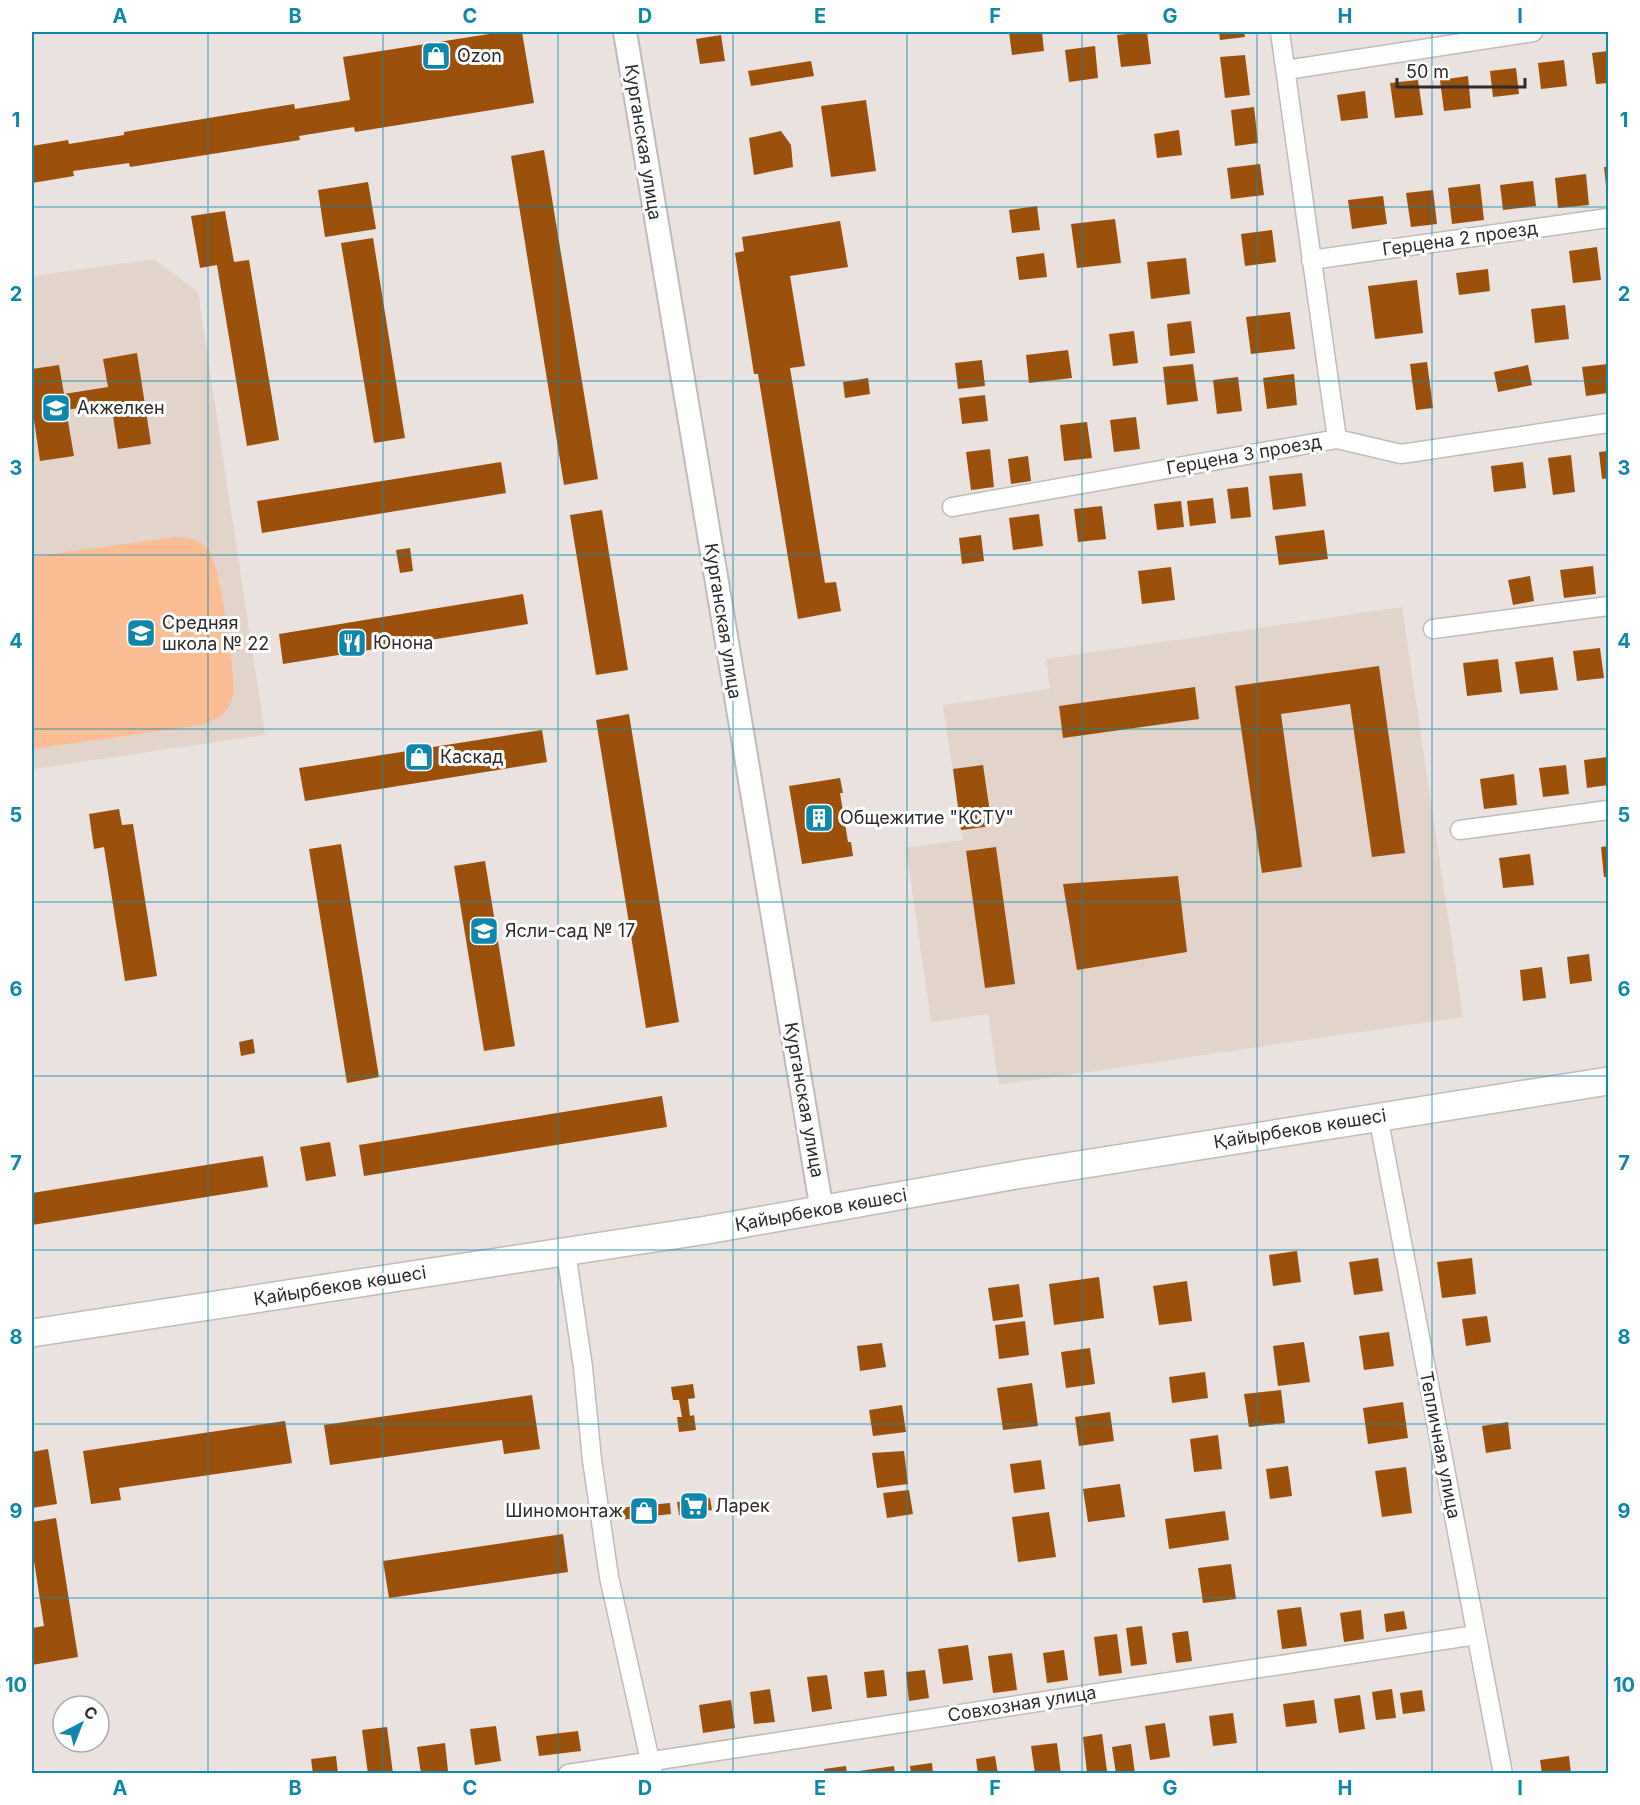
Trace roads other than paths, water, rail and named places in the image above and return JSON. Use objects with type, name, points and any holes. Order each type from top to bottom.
[{"type":"main road","name":"Қайырбеков көшесі","points":[[32,1333],[566,1252],[822,1211],[1028,1173],[1608,1081]]},
{"type":"street","name":"Курганская улица","points":[[625,32],[822,1211]]},
{"type":"street","points":[[1280,32],[1337,439]]},
{"type":"street","points":[[1286,70],[1533,32]]},
{"type":"street","name":"Герцена 2 проезд","points":[[1311,260],[1608,218]]},
{"type":"street","name":"Герцена 3 проезд","points":[[952,507],[1337,439],[1401,454],[1608,423]]},
{"type":"street","points":[[1432,629],[1608,606]]},
{"type":"street","points":[[1460,830],[1608,810]]},
{"type":"street","name":"Тепличная улица","points":[[1378,1116],[1503,1773]]},
{"type":"street","points":[[566,1252],[609,1577],[652,1767]]},
{"type":"street","name":"Совхозная улица","points":[[568,1773],[652,1767],[1476,1635]]},
{"type":"place","name":"Ozon","points":[[436,56]]},
{"type":"place","name":"Акжелкен","points":[[56,408]]},
{"type":"place","name":"Средняя школа № 22","points":[[141,633]]},
{"type":"place","name":"Юнона","points":[[352,643]]},
{"type":"place","name":"Каскад","points":[[419,757]]},
{"type":"place","name":"Общежитие \"КСТУ\"","points":[[819,818]]},
{"type":"place","name":"Ясли-сад № 17","points":[[484,931]]},
{"type":"place","name":"Ларек","points":[[694,1506]]},
{"type":"place","name":"Шиномонтаж","points":[[644,1511]]}]
